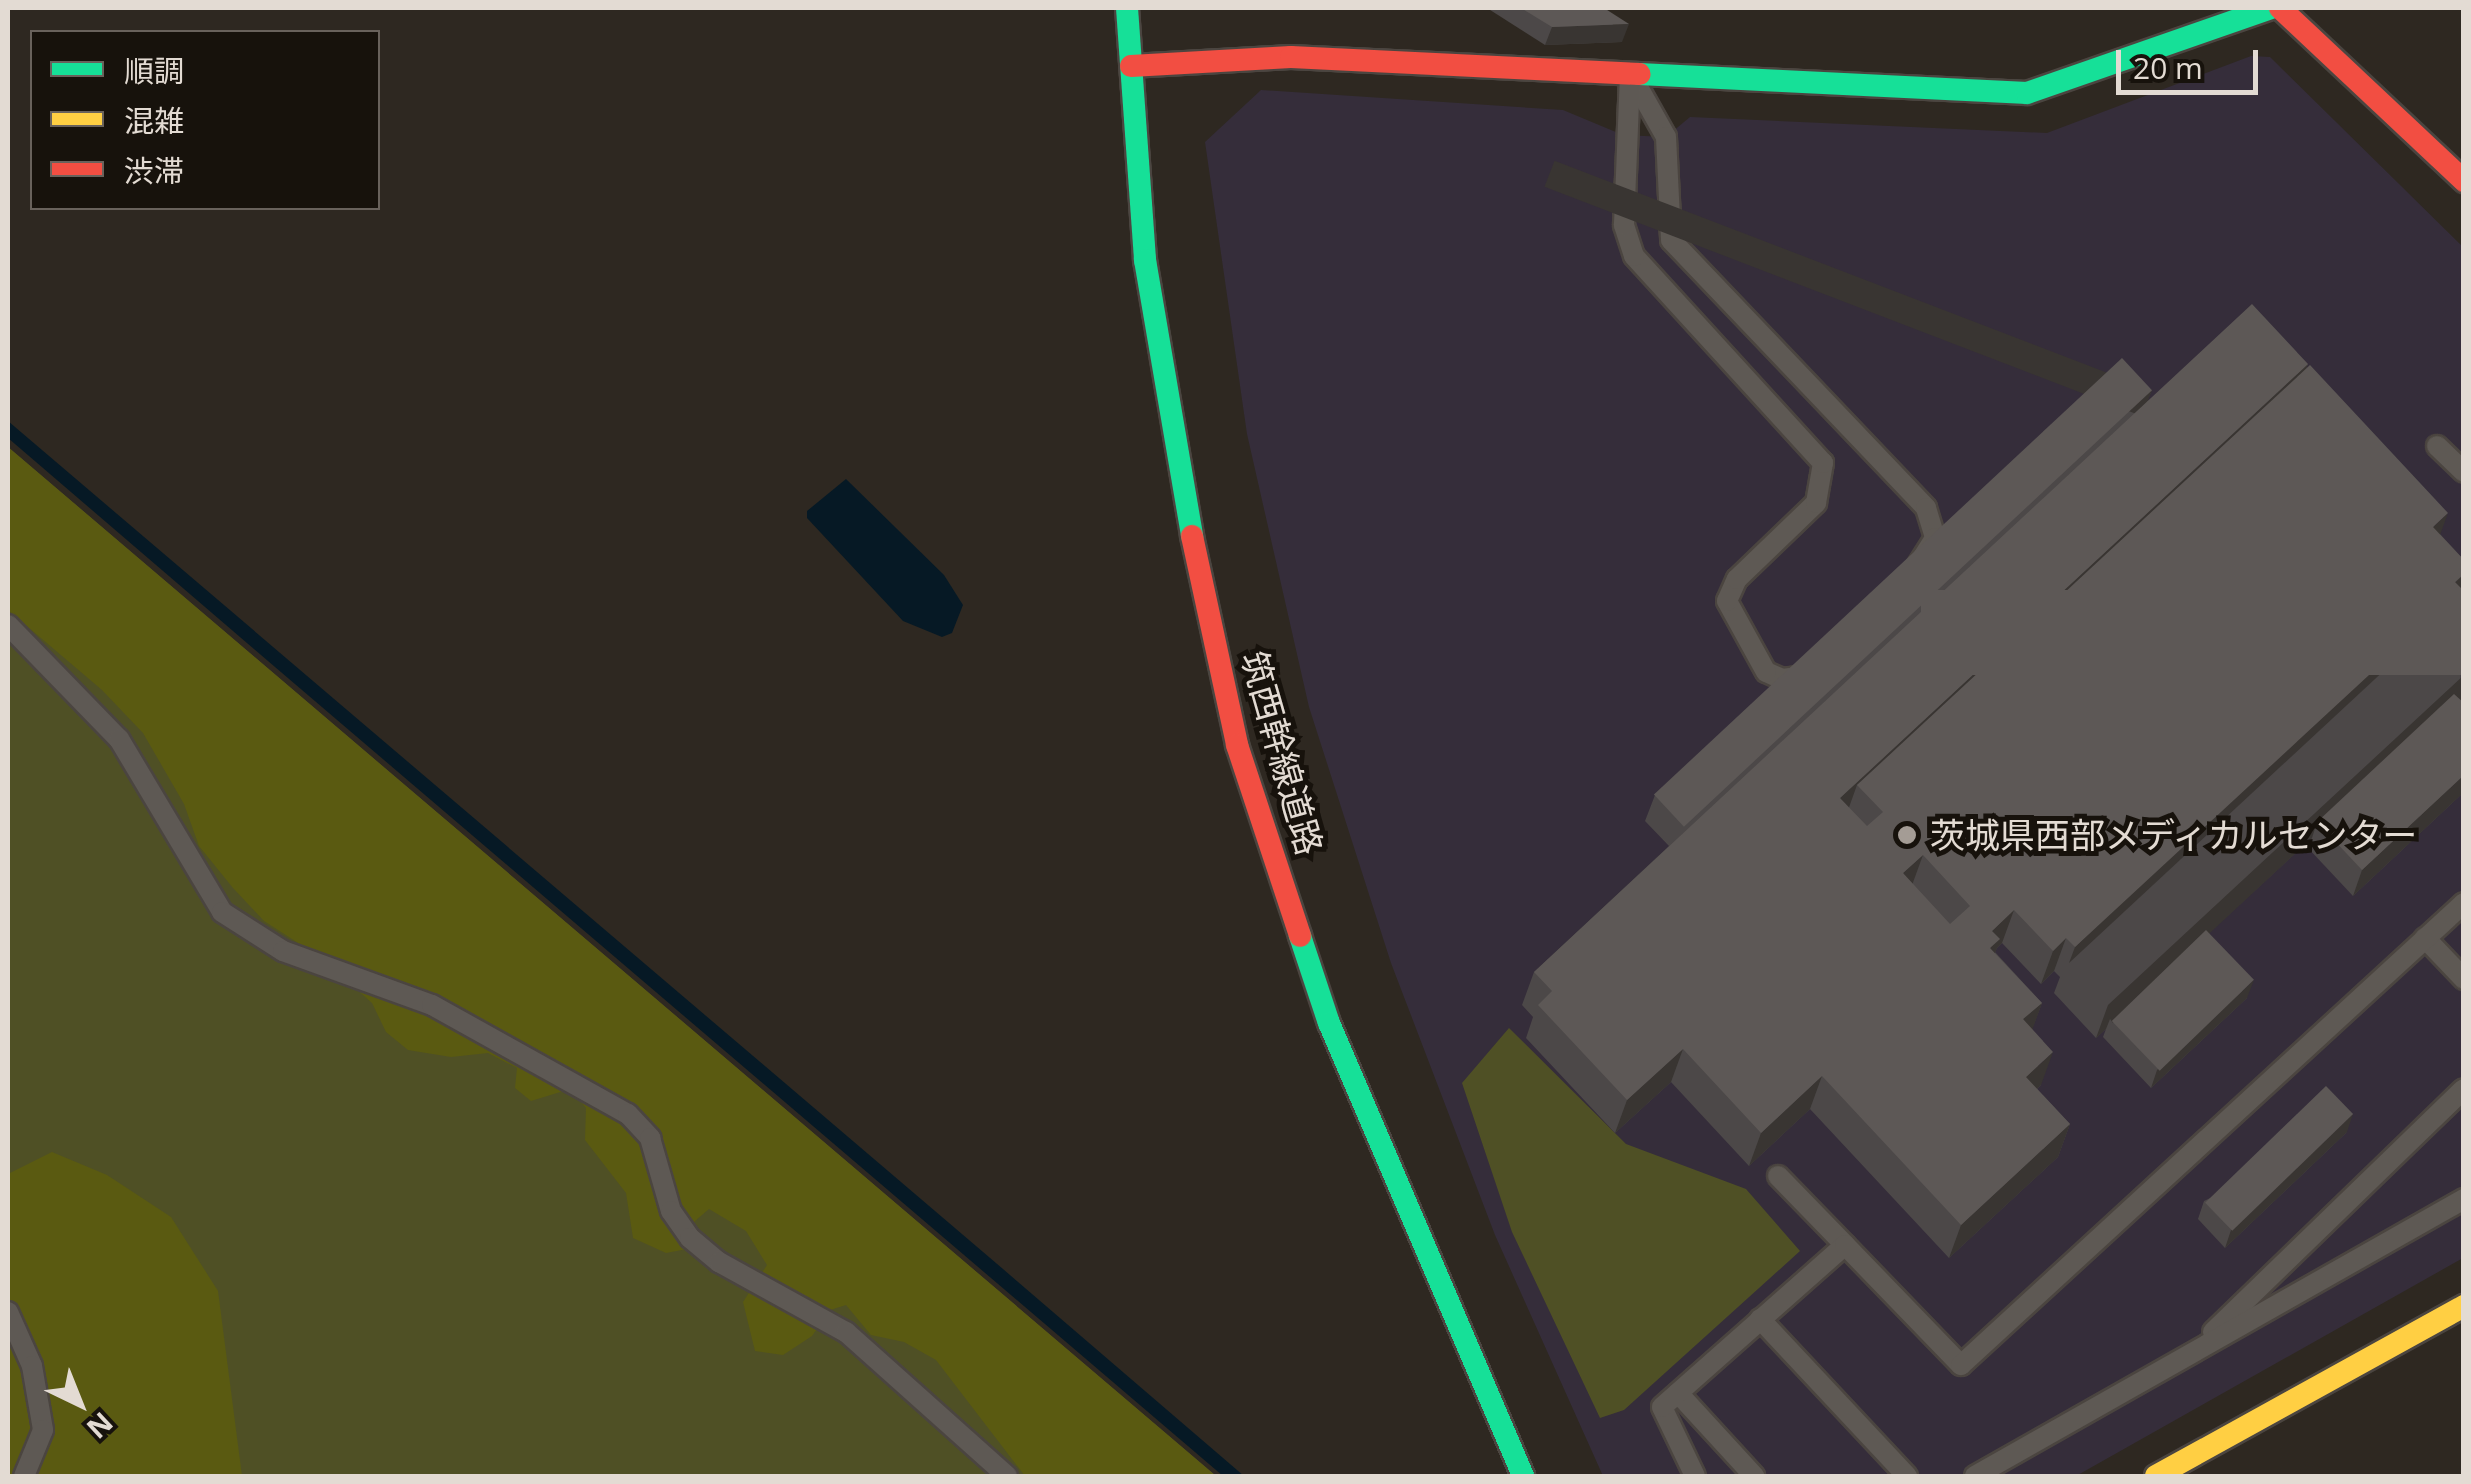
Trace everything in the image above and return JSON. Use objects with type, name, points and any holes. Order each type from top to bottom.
[{"type":"street","name":"筑西幹線道路","points":[[1127,8],[1145,260],[1172,438],[1237,745],[1329,1023],[1524,1476]]},
{"type":"street","points":[[1131,66],[1291,57],[2027,93],[2271,8]]},
{"type":"street","points":[[2280,8],[2464,181]]},
{"type":"street","points":[[2156,1476],[2464,1306]]},
{"type":"lane","points":[[1630,74],[1666,137],[1671,240],[1926,508],[1934,538],[1913,573],[1806,676],[1782,679],[1766,672],[1727,601],[1737,579],[1816,503],[1822,463],[1634,256],[1624,207],[1630,74]]},
{"type":"lane","points":[[2437,446],[2464,472]]},
{"type":"lane","points":[[8,624],[118,738],[222,912],[283,950],[432,1006],[628,1114],[650,1138],[671,1212],[690,1238],[719,1262],[846,1332],[1007,1476]]},
{"type":"lane","points":[[1778,1176],[1961,1365],[2464,903]]},
{"type":"lane","points":[[2426,938],[2464,978]]},
{"type":"lane","points":[[2190,1355],[2464,1088]]},
{"type":"lane","points":[[1975,1476],[2464,1199]]},
{"type":"lane","points":[[1695,1476],[1662,1406],[1845,1244]]},
{"type":"lane","points":[[8,1312],[32,1366],[43,1430],[24,1476]]},
{"type":"lane","points":[[1760,1319],[1907,1476]]},
{"type":"lane","points":[[1678,1393],[1754,1476]]},
{"type":"shaded area","name":"茨城県西部メディカルセンター","points":[[2251,56],[2270,57],[2463,247],[2463,1258],[2076,1476],[1603,1476],[1495,1235],[1391,963],[1309,707],[1247,434],[1205,142],[1261,90],[1563,110],[1623,135],[1666,137],[1690,117],[2047,133]]},
{"type":"shaded area","points":[[8,447],[1216,1476],[8,1476]]},
{"type":"shaded area","points":[[8,447],[1216,1476],[1025,1476],[936,1360],[904,1342],[871,1335],[846,1305],[830,1310],[812,1336],[783,1355],[755,1351],[743,1302],[767,1265],[746,1231],[709,1209],[695,1221],[687,1249],[666,1253],[633,1238],[626,1193],[585,1140],[586,1108],[570,1089],[531,1101],[515,1088],[517,1068],[488,1053],[451,1057],[408,1050],[386,1032],[372,1003],[323,959],[264,921],[233,888],[199,846],[184,804],[143,733],[102,690],[8,610]]},
{"type":"shaded area","points":[[1509,1028],[1626,1144],[1746,1189],[1800,1251],[1624,1410],[1600,1418],[1512,1232],[1462,1083]]},
{"type":"shaded area","points":[[52,1152],[107,1175],[171,1217],[218,1291],[242,1476],[8,1476],[8,1174]]},
{"type":"water","points":[[8,421],[1244,1476],[1223,1476],[268,661],[8,438]]},
{"type":"water","points":[[846,479],[944,575],[963,605],[952,633],[942,637],[903,621],[807,518],[807,511]]},
{"type":"building","points":[[1521,8],[1604,8],[1629,24],[1552,27]]},
{"type":"building","points":[[2252,304],[2308,364],[1840,798],[1867,826],[1883,812],[1857,785],[2310,365],[2448,513],[2433,527],[2464,560],[2464,574],[2455,582],[2462,589],[2075,947],[2066,938],[2053,951],[2014,910],[1992,931],[2000,939],[1990,948],[2042,1003],[2023,1019],[2053,1052],[2026,1077],[2070,1124],[1961,1225],[1822,1076],[1761,1133],[1683,1049],[1627,1100],[1538,1005],[1552,991],[1534,972]],"holes":[[[1923,855],[1970,906],[1950,924],[1903,873]]]},
{"type":"building","points":[[2122,358],[2152,390],[1684,827],[1654,794]]},
{"type":"building","points":[[1921,590],[2464,590],[2464,675],[1921,675]]},
{"type":"building","points":[[2454,694],[2464,703],[2464,775],[2362,870],[2317,822]]},
{"type":"building","points":[[2206,930],[2254,980],[2160,1071],[2112,1021]]},
{"type":"building","points":[[2326,1086],[2353,1114],[2232,1231],[2205,1203]]},
{"type":"traffic: fast","points":[[1127,8],[1145,260],[1192,536]]},
{"type":"traffic: fast","points":[[1640,74],[2027,93],[2271,8]]},
{"type":"traffic: fast","points":[[1300,936],[1329,1023],[1523,1476]]},
{"type":"traffic: slow","points":[[2156,1476],[2464,1306]]},
{"type":"traffic: jam","points":[[2280,8],[2464,181]]},
{"type":"traffic: jam","points":[[1131,66],[1291,57],[1640,74]]},
{"type":"traffic: jam","points":[[1192,536],[1237,745],[1300,936]]},
{"type":"place","name":"茨城県西部メディカルセンター","points":[[1907,835]]}]
